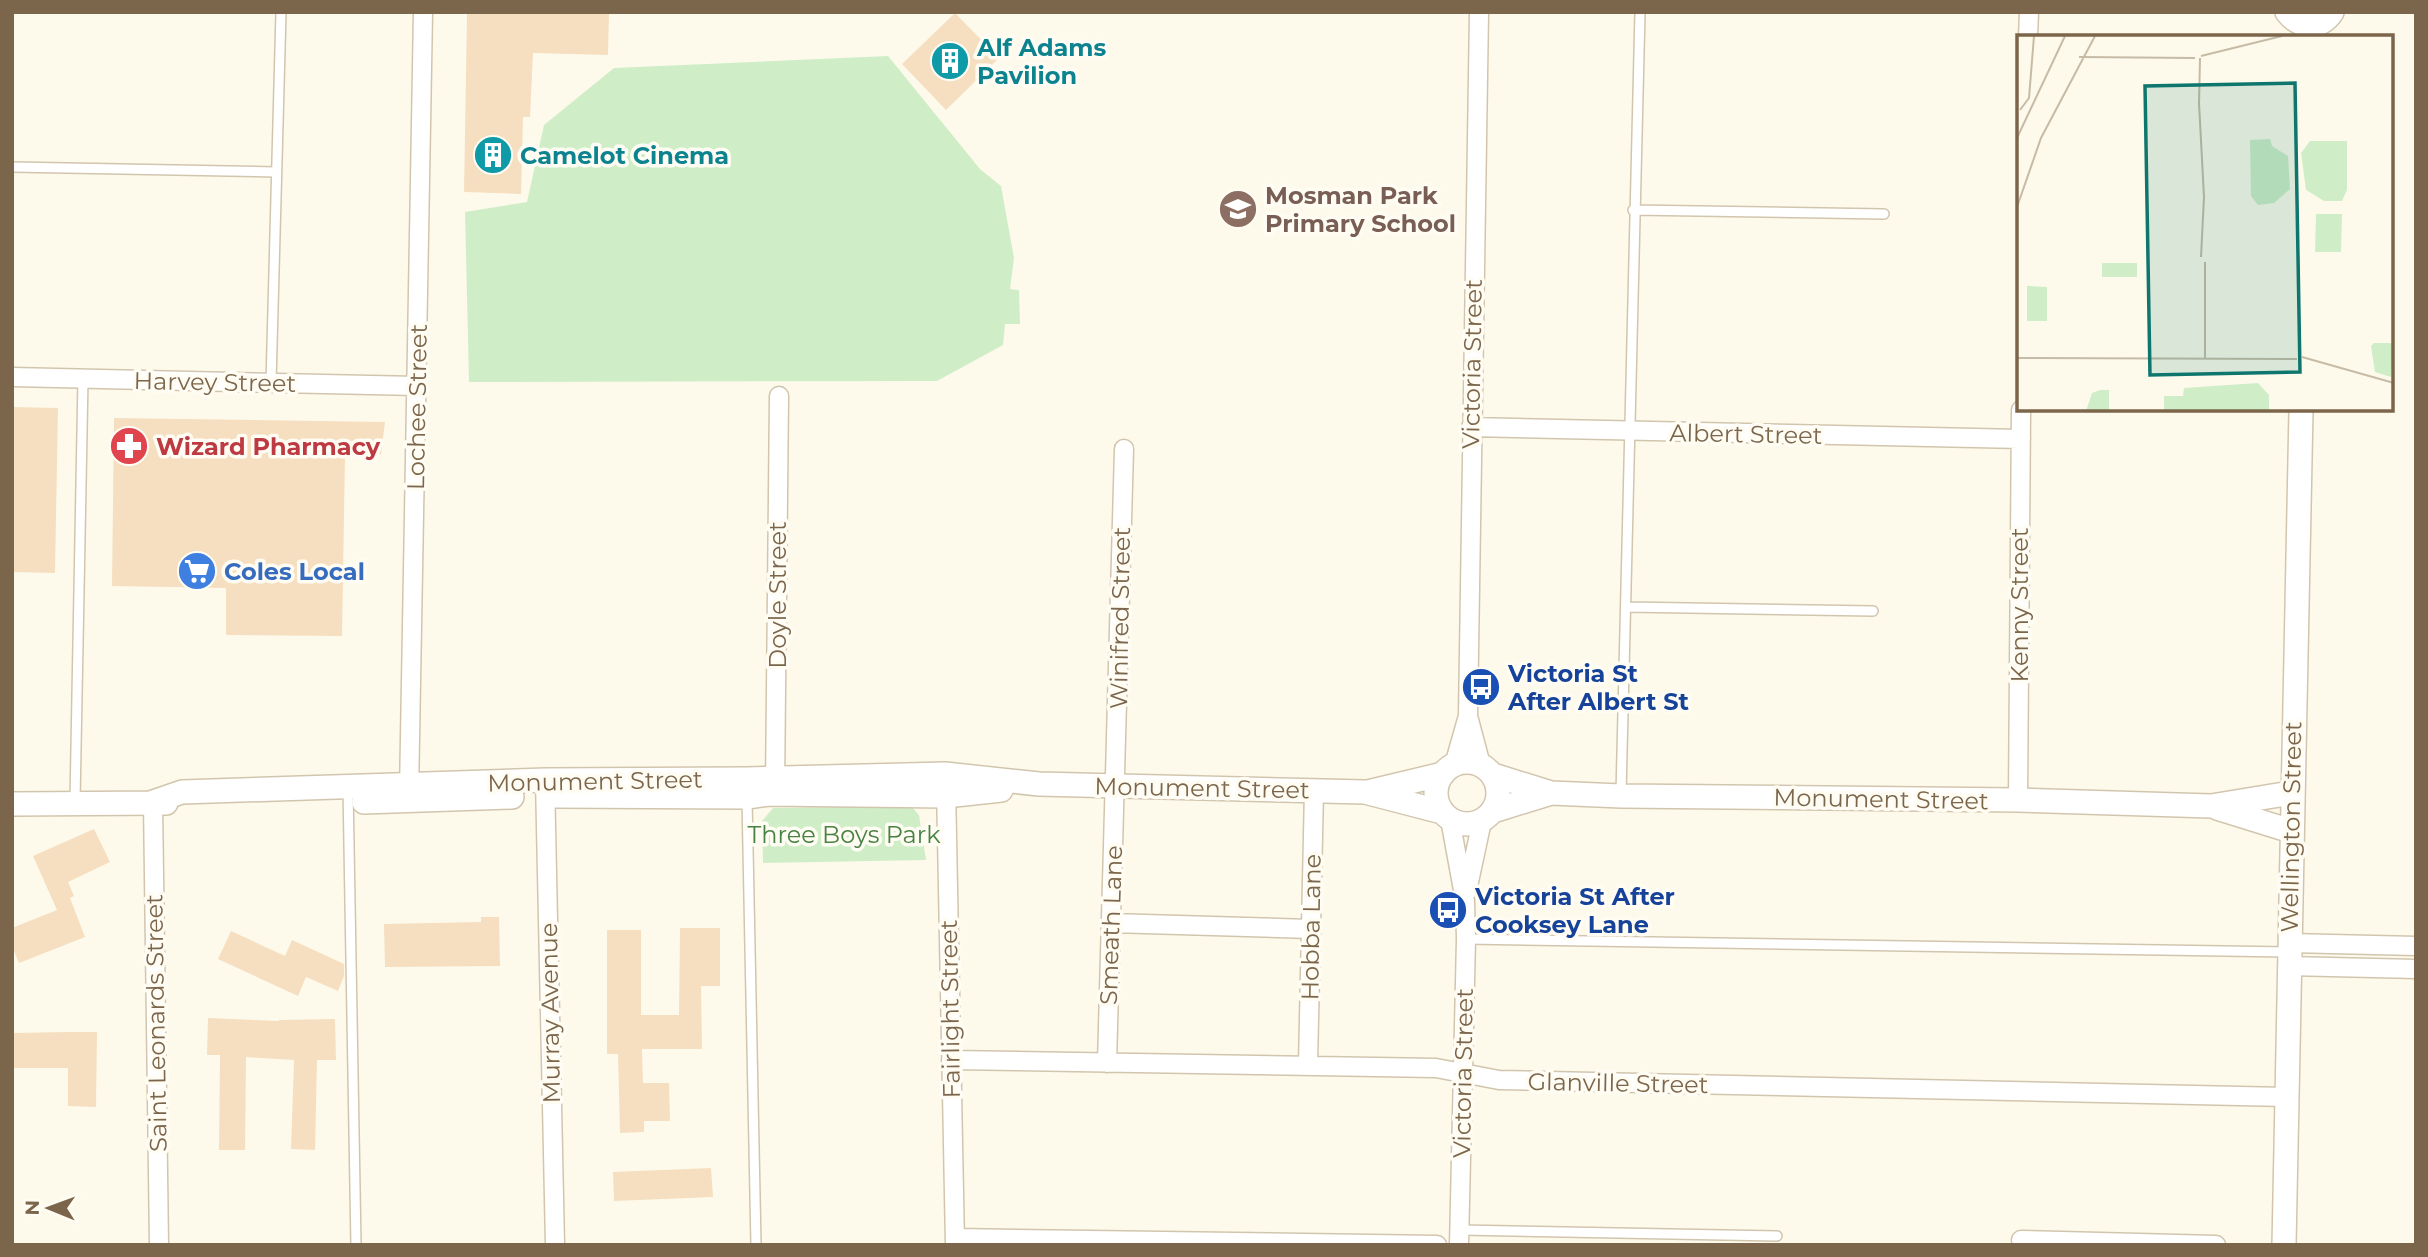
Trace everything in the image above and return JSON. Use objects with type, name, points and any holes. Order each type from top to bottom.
[{"type":"street","name":"Lochee Street","points":[[409,793],[423,12]]},
{"type":"street","name":"Victoria Street","points":[[1479,12],[1468,716],[1487,770]]},
{"type":"street","points":[[2028,35],[2029,12]]},
{"type":"street","name":"Harvey Street","points":[[12,377],[417,386]]},
{"type":"street","name":"Doyle Street","points":[[775,786],[779,396]]},
{"type":"street","name":"Kenny Street","points":[[2018,800],[2021,411]]},
{"type":"street","name":"Wellington Street","points":[[2284,1245],[2291,793],[2301,411]]},
{"type":"street","name":"Albert Street","points":[[1471,427],[2021,439]]},
{"type":"street","name":"Winifred Street","points":[[1116,788],[1124,449]]},
{"type":"street","name":"Victoria Street","points":[[1448,769],[1468,716]]},
{"type":"street","points":[[1463,762],[1487,770],[1498,793],[1497,803],[1487,816],[1466,824],[1446,816],[1436,793],[1438,783],[1448,769],[1463,762]]},
{"type":"street","name":"Monument Street","points":[[1365,792],[1448,769]]},
{"type":"street","name":"Monument Street","points":[[1487,770],[1551,793],[1621,796],[2018,800],[2211,806],[2291,793]]},
{"type":"street","name":"Fairlight Street","points":[[946,785],[955,1241]]},
{"type":"street","name":"Monument Street","points":[[12,804],[153,802],[182,792],[348,795],[545,788],[1039,785],[1365,792],[1446,816]]},
{"type":"street","name":"Murray Avenue","points":[[545,788],[555,1245]]},
{"type":"street","name":"Smeath Lane","points":[[1107,1063],[1116,788]]},
{"type":"street","name":"Hobba Lane","points":[[1308,1065],[1314,790]]},
{"type":"street","name":"Monument Street","points":[[1487,816],[1551,793]]},
{"type":"street","name":"Saint Leonards Street","points":[[153,802],[159,1245]]},
{"type":"street","name":"Monument Street","points":[[2211,806],[2291,831]]},
{"type":"street","name":"Victoria Street","points":[[1446,816],[1465,901],[1460,1237]]},
{"type":"street","name":"Victoria Street","points":[[1465,901],[1487,816]]},
{"type":"street","points":[[1111,923],[1310,929]]},
{"type":"street","points":[[2288,954],[2416,946]]},
{"type":"street","points":[[2288,954],[2416,969]]},
{"type":"street","name":"Glanville Street","points":[[951,1060],[1436,1068],[1499,1080],[2286,1097]]},
{"type":"street","points":[[2021,1240],[2216,1245]]},
{"type":"street","points":[[955,1241],[1437,1245]]},
{"type":"lane","points":[[271,383],[281,12]]},
{"type":"lane","points":[[1621,796],[1633,210],[1640,12]]},
{"type":"lane","points":[[12,167],[276,172]]},
{"type":"lane","points":[[1633,210],[1884,214]]},
{"type":"lane","points":[[75,803],[83,379]]},
{"type":"lane","points":[[1626,607],[1874,611]]},
{"type":"lane","points":[[747,788],[756,1245]]},
{"type":"lane","points":[[348,795],[356,1245]]},
{"type":"lane","points":[[1466,939],[2288,954]]},
{"type":"lane","points":[[1460,1237],[1777,1236]]},
{"type":"green space","points":[[888,56],[980,169],[1001,186],[1014,258],[1010,289],[1019,290],[1020,324],[1005,324],[1003,345],[937,381],[469,382],[465,212],[527,202],[544,125],[614,68]]},
{"type":"green space","name":"Three Boys Park","points":[[911,806],[919,815],[926,860],[763,863],[762,821],[773,808]]},
{"type":"building","points":[[467,12],[609,12],[608,55],[533,53],[530,117],[523,117],[521,194],[464,192]]},
{"type":"building","name":"Alf Adams Pavilion","points":[[955,13],[999,58],[946,110],[902,64]]},
{"type":"building","points":[[12,407],[58,408],[55,573],[12,572]]},
{"type":"building","points":[[114,418],[385,422],[381,454],[345,454],[342,636],[226,635],[226,588],[112,586]]},
{"type":"building","points":[[94,829],[110,862],[68,882],[74,896],[70,898],[85,937],[19,963],[12,946],[12,928],[57,910],[33,856]]},
{"type":"building","points":[[481,917],[499,917],[500,966],[385,967],[384,924],[481,922]]},
{"type":"building","points":[[680,928],[720,928],[720,986],[701,986],[702,1049],[642,1049],[643,1083],[669,1083],[670,1121],[644,1121],[644,1132],[620,1133],[618,1054],[607,1054],[607,930],[641,930],[641,1015],[679,1015]]},
{"type":"building","points":[[231,931],[285,956],[292,940],[344,964],[344,976],[338,991],[306,977],[298,996],[218,959]]},
{"type":"building","points":[[208,1018],[279,1021],[335,1019],[336,1060],[317,1060],[315,1150],[291,1149],[294,1060],[246,1057],[245,1150],[219,1150],[220,1055],[207,1055]]},
{"type":"building","points":[[97,1032],[96,1107],[68,1106],[68,1068],[12,1068],[12,1033]]},
{"type":"building","points":[[711,1168],[713,1197],[614,1201],[613,1172]]},
{"type":"place","name":"Alf Adams Pavilion","points":[[950,61]]},
{"type":"place","name":"Camelot Cinema","points":[[493,155]]},
{"type":"place","name":"Mosman Park Primary School","points":[[1238,209]]},
{"type":"place","name":"Wizard Pharmacy","points":[[129,446]]},
{"type":"place","name":"Coles Local","points":[[197,571]]},
{"type":"place","name":"Victoria St After Albert St","points":[[1481,687]]},
{"type":"place","name":"Victoria St After Cooksey Lane","points":[[1448,910]]}]
